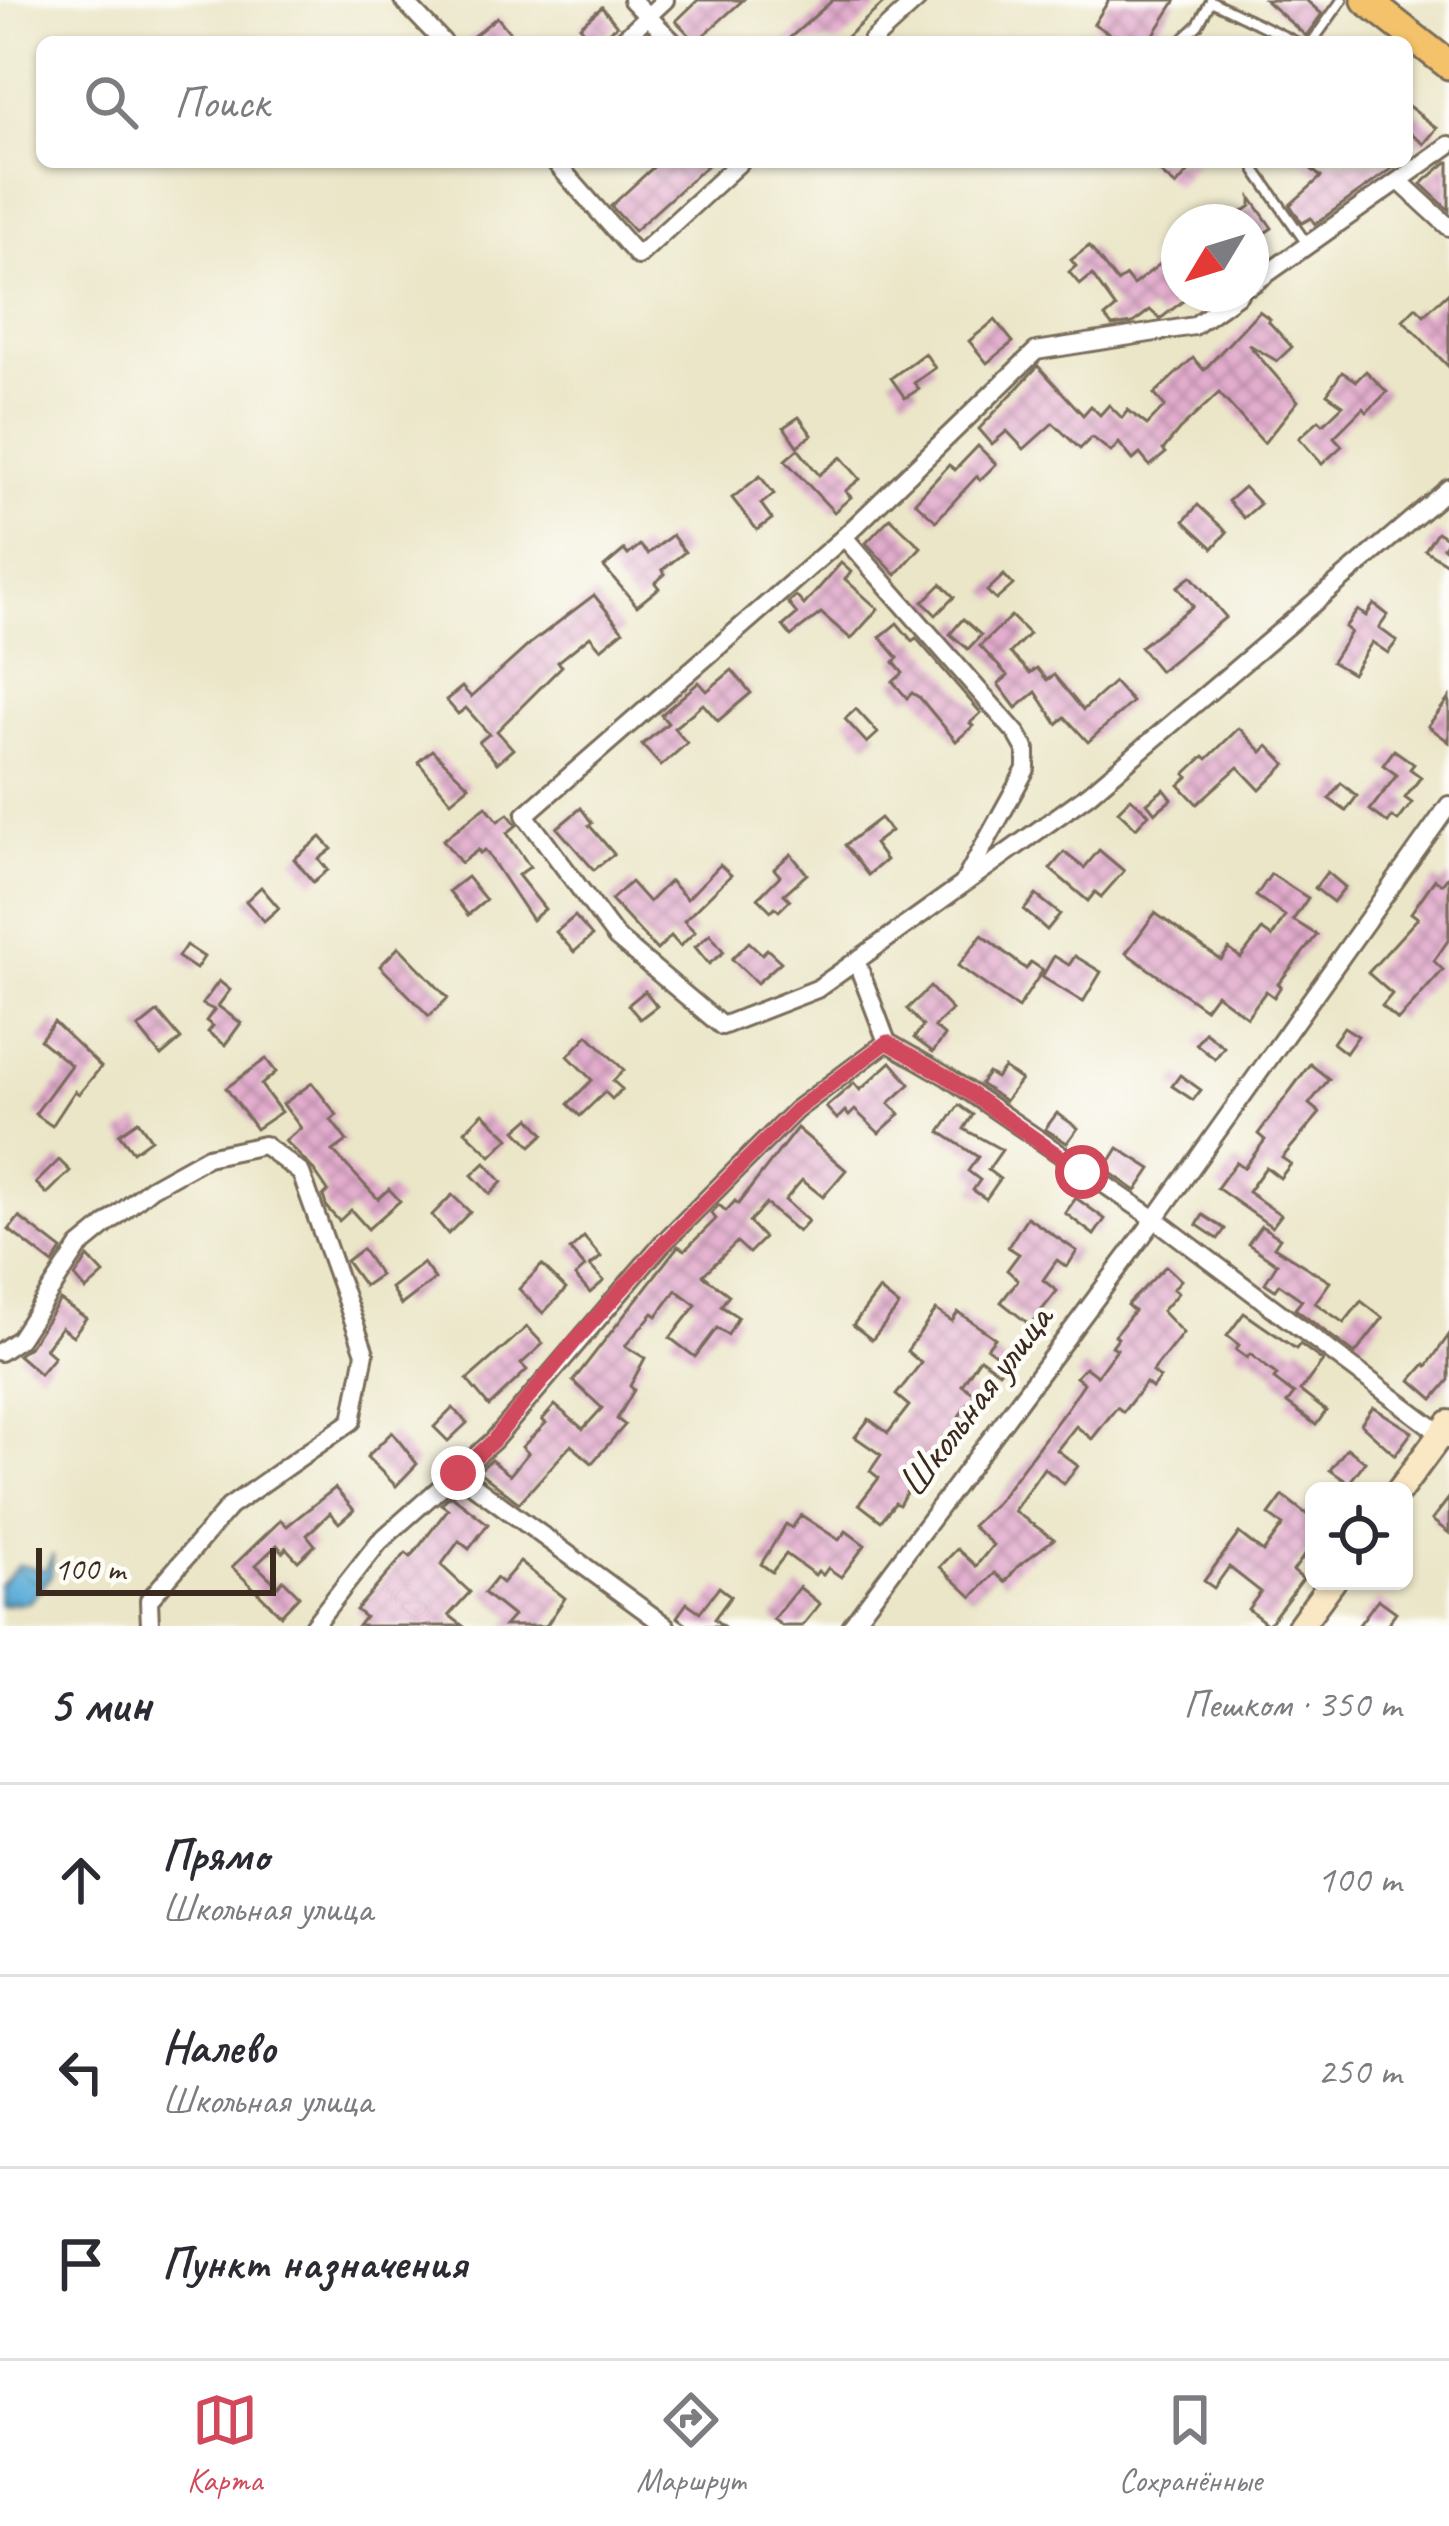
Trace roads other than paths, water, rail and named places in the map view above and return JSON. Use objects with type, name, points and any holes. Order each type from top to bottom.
[{"type":"main road","points":[[1366,0],[1412,36]]},
{"type":"main road","points":[[1413,37],[1449,65]]},
{"type":"street","points":[[404,0],[437,36]]},
{"type":"street","points":[[632,0],[667,36]]},
{"type":"street","points":[[626,36],[665,0]]},
{"type":"street","points":[[878,36],[917,0]]},
{"type":"street","points":[[1269,272],[1449,145]]},
{"type":"street","points":[[560,168],[638,256],[733,168]]},
{"type":"street","points":[[1399,181],[1449,227]]},
{"type":"street","points":[[1214,312],[1194,326],[1036,350],[844,537],[525,815],[616,937],[722,1026],[817,989],[1089,794],[1449,488]]},
{"type":"street","points":[[844,537],[1017,734],[1025,750],[1026,769],[961,888]]},
{"type":"street","name":"Школьная улица","points":[[851,1626],[1156,1219],[1449,805]]},
{"type":"street","points":[[857,963],[887,1042],[946,1076],[1156,1219],[1446,1433],[1406,1482]]},
{"type":"street","points":[[313,1626],[379,1542],[493,1441],[678,1228],[796,1110],[887,1042]]},
{"type":"street","points":[[0,1352],[19,1339],[79,1246],[151,1188],[207,1157],[264,1145],[301,1173],[365,1353],[352,1420],[229,1507],[148,1600],[150,1626]]},
{"type":"street","points":[[458,1473],[666,1626]]},
{"type":"street","points":[[1300,1626],[1326,1590]]},
{"type":"lane","points":[[1186,36],[1211,0],[1284,36]]},
{"type":"lane","points":[[1316,36],[1342,0]]},
{"type":"lane","points":[[1256,168],[1308,245]]},
{"type":"water","points":[[53,1554],[51,1577],[29,1602],[0,1605],[0,1585],[19,1565],[45,1570]]}]
